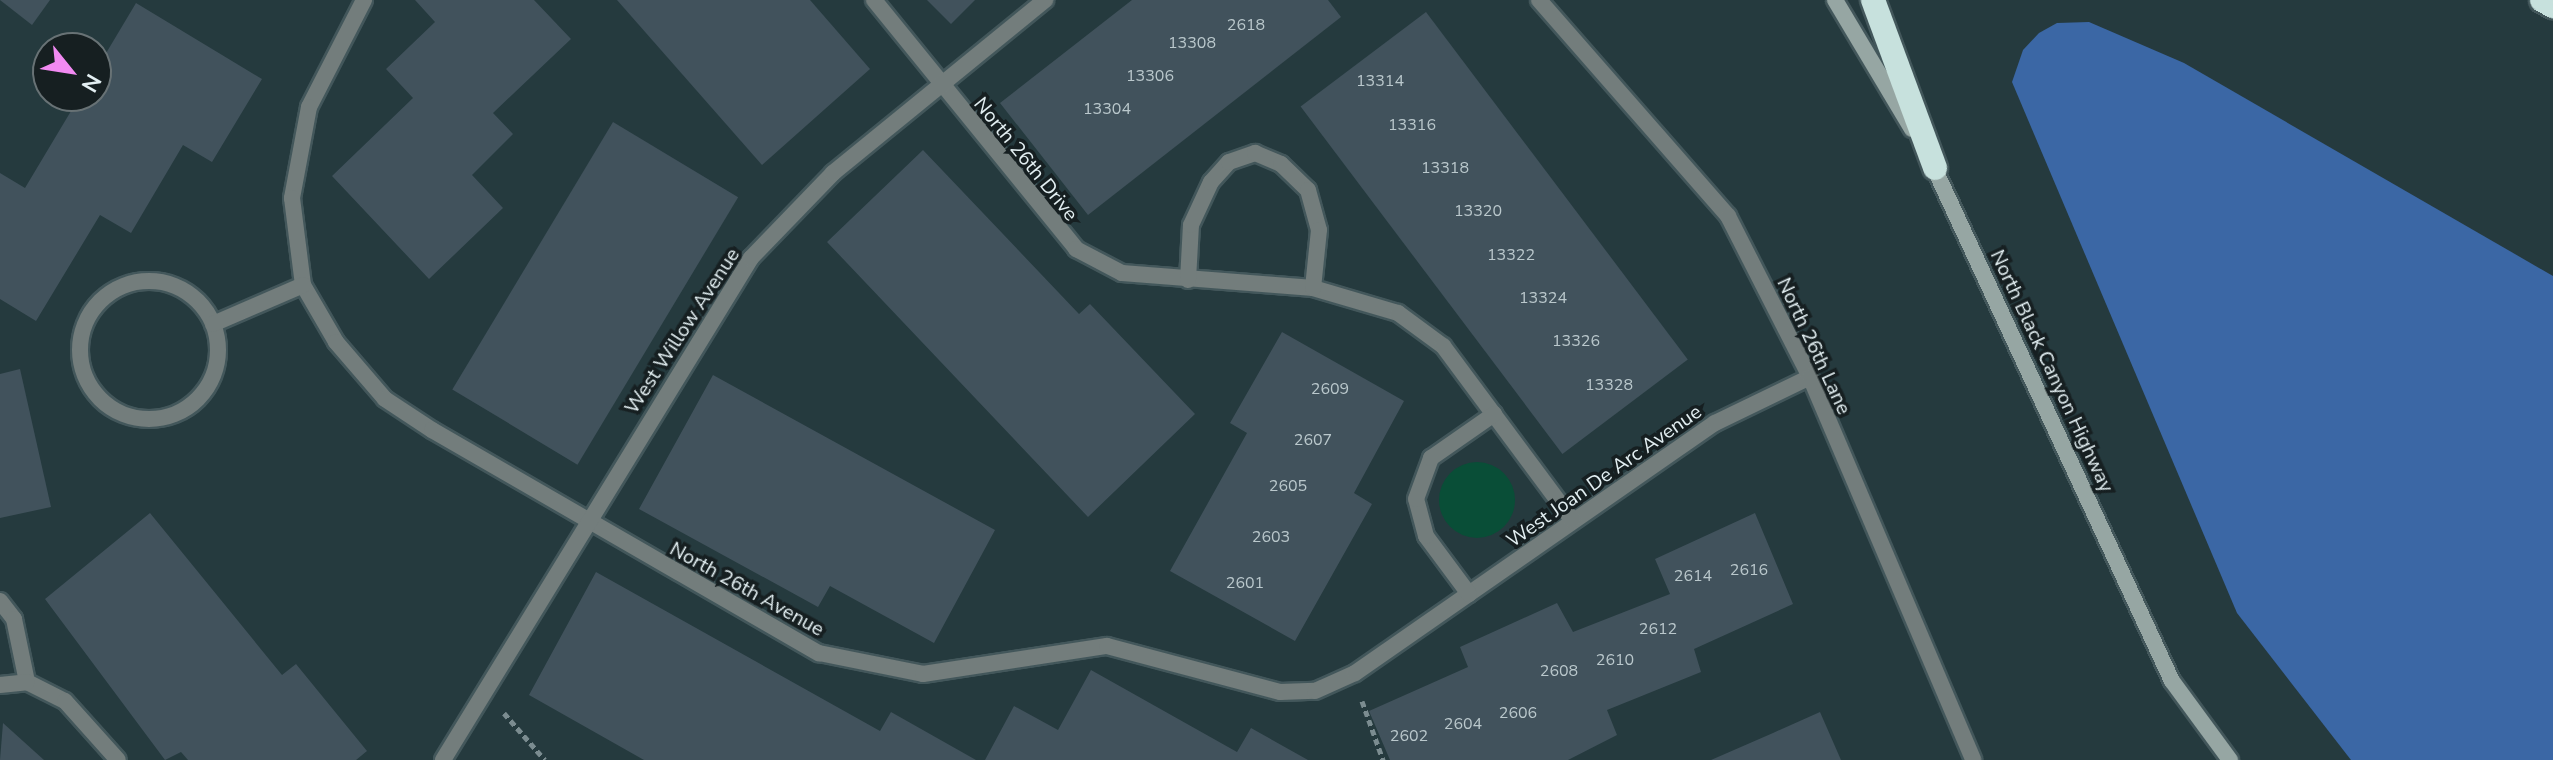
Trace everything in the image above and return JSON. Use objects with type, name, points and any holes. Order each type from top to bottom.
[{"type":"highway","points":[[1873,0],[1935,168]]},
{"type":"highway","points":[[2542,0],[2553,6]]},
{"type":"main road","name":"North Black Canyon Highway","points":[[1835,0],[1935,168],[2172,681],[2230,760]]},
{"type":"street","points":[[213,324],[303,285],[292,198],[309,107],[364,0]]},
{"type":"street","name":"North 26th Drive","points":[[874,0],[1076,249],[1122,273],[1313,288],[1398,313],[1443,346],[1572,520]]},
{"type":"street","name":"West Willow Avenue","points":[[443,760],[483,700],[588,520],[751,258],[833,173],[939,82],[1045,0]]},
{"type":"street","name":"North 26th Lane","points":[[1539,0],[1728,216],[1810,377],[1973,760]]},
{"type":"street","points":[[1188,280],[1191,225],[1211,182],[1229,162],[1255,153],[1281,164],[1308,190],[1319,230],[1313,288]]},
{"type":"street","name":"North 26th Avenue","points":[[303,285],[336,342],[385,399],[819,653],[891,670],[974,671],[1107,646],[1280,692],[1315,691],[1355,673]]},
{"type":"street","points":[[122,286],[176,287],[203,305],[213,324],[216,371],[204,392],[165,418],[119,413],[86,380],[82,335],[90,314],[122,286]]},
{"type":"street","name":"West Joan De Arc Avenue","points":[[1355,673],[1715,423],[1810,377]]},
{"type":"street","points":[[1469,594],[1426,536],[1416,499],[1431,458],[1494,414]]},
{"type":"street","points":[[0,601],[14,619],[27,682]]},
{"type":"street","points":[[0,685],[27,682],[65,701],[118,760]]},
{"type":"path","points":[[1361,698],[1383,760]]},
{"type":"path","points":[[483,700],[515,719],[545,760]]},
{"type":"green space","points":[[1477,462],[1491,465],[1504,473],[1512,486],[1515,500],[1512,514],[1504,527],[1491,535],[1477,538],[1463,535],[1450,527],[1442,514],[1439,500],[1442,486],[1450,473],[1463,465]]},
{"type":"water","points":[[2089,22],[2184,63],[2553,276],[2553,760],[2351,760],[2237,613],[2012,82],[2023,50],[2039,33],[2057,23]]},
{"type":"building","points":[[0,0],[50,0],[32,25]]},
{"type":"building","points":[[415,0],[534,0],[571,39],[493,113],[513,134],[472,175],[503,208],[429,279],[332,176],[413,98],[386,69],[435,22]]},
{"type":"building","points":[[617,0],[810,0],[870,69],[762,165]]},
{"type":"building","points":[[927,0],[975,0],[951,24]]},
{"type":"building","points":[[1132,0],[1328,0],[1341,17],[1088,215],[1000,103]]},
{"type":"building","points":[[136,3],[262,79],[212,162],[183,145],[131,233],[100,215],[36,321],[0,299],[0,173],[25,188],[70,112],[112,112],[112,43]]},
{"type":"building","points":[[1426,12],[1688,359],[1562,454],[1301,106]]},
{"type":"building","points":[[613,122],[738,197],[577,465],[452,389]]},
{"type":"building","points":[[923,150],[1079,314],[1090,304],[1195,414],[1088,517],[827,242]]},
{"type":"building","points":[[1282,332],[1404,401],[1354,493],[1372,504],[1295,641],[1170,571],[1247,433],[1230,423]]},
{"type":"building","points":[[20,369],[51,507],[0,518],[0,374]]},
{"type":"building","points":[[713,375],[995,530],[934,643],[830,586],[818,607],[639,509]]},
{"type":"building","points":[[150,513],[282,675],[296,664],[367,751],[356,760],[188,760],[181,752],[165,760],[45,599]]},
{"type":"building","points":[[1755,513],[1793,604],[1694,649],[1701,672],[1607,710],[1617,735],[1568,760],[1390,760],[1369,711],[1468,667],[1460,647],[1557,603],[1573,632],[1670,594],[1655,559]]},
{"type":"building","points":[[596,572],[880,731],[891,712],[976,760],[644,760],[529,695]]},
{"type":"building","points":[[1091,670],[1237,752],[1251,728],[1308,760],[985,760],[1014,706],[1058,730]]},
{"type":"building","points":[[1820,712],[1841,760],[1711,760],[1773,733]]},
{"type":"building","points":[[3,723],[44,760],[0,760]]}]
